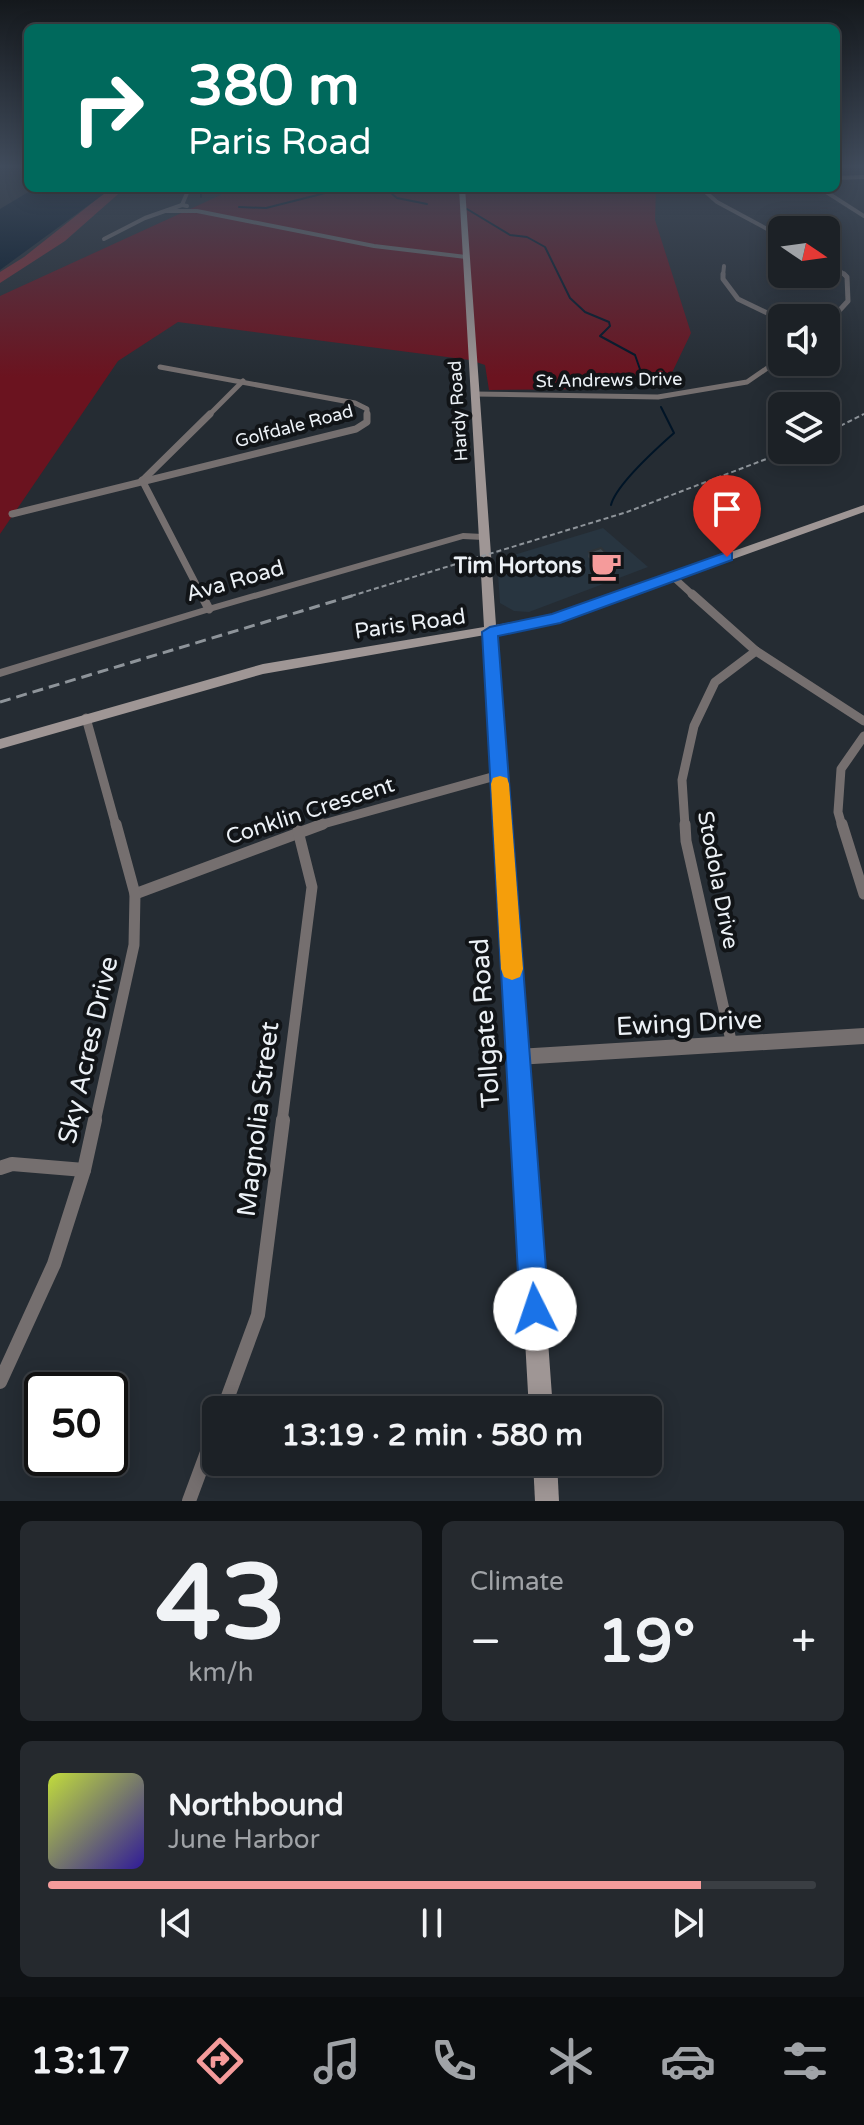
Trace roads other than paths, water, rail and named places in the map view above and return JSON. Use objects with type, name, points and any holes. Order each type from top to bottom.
[{"type":"main road","name":"Hardy Road","points":[[465,237],[490,632]]},
{"type":"main road","name":"Paris Road","points":[[0,744],[263,669],[554,619],[864,508]]},
{"type":"main road","name":"Tollgate Road","points":[[490,632],[540,1396]]},
{"type":"main road","points":[[546,1476],[547,1501]]},
{"type":"street","points":[[104,239],[108,237]]},
{"type":"street","points":[[332,237],[374,246],[466,257]]},
{"type":"street","points":[[724,266],[723,279],[738,299],[768,313]]},
{"type":"street","points":[[840,271],[847,277],[848,301],[840,310]]},
{"type":"street","name":"Golfdale Road","points":[[12,514],[356,429],[367,422],[367,409],[355,403],[160,367]]},
{"type":"street","name":"St Andrews Drive","points":[[475,394],[658,397],[747,382],[768,368]]},
{"type":"street","points":[[209,609],[142,480],[243,381]]},
{"type":"street","name":"Ava Road","points":[[0,673],[463,536],[483,537]]},
{"type":"street","points":[[672,576],[756,651],[864,721]]},
{"type":"street","name":"Stodola Drive","points":[[732,1045],[686,841],[682,780],[694,726],[715,682],[756,651]]},
{"type":"street","name":"Sky Acres Drive","points":[[0,1382],[54,1264],[84,1170],[134,945],[135,894],[86,718]]},
{"type":"street","points":[[864,736],[841,769],[838,812],[864,894]]},
{"type":"street","name":"Conklin Crescent","points":[[135,894],[298,831],[499,775]]},
{"type":"street","name":"Magnolia Street","points":[[228,1396],[258,1315],[312,887],[298,831]]},
{"type":"street","name":"Ewing Drive","points":[[517,1057],[864,1036]]},
{"type":"street","points":[[0,1168],[12,1164],[84,1170]]},
{"type":"street","points":[[189,1501],[202,1466]]},
{"type":"waterway","points":[[527,237],[545,247],[570,298],[585,312],[609,322],[610,326],[600,336],[635,355],[642,375],[651,381]]},
{"type":"waterway","points":[[611,505],[629,477],[674,433],[661,407]]},
{"type":"railway","points":[[840,426],[864,414]]},
{"type":"railway","points":[[351,596],[627,512],[768,458]]},
{"type":"railway","points":[[0,702],[358,594]]},
{"type":"place","name":"Tim Hortons","points":[[606,566]]}]
